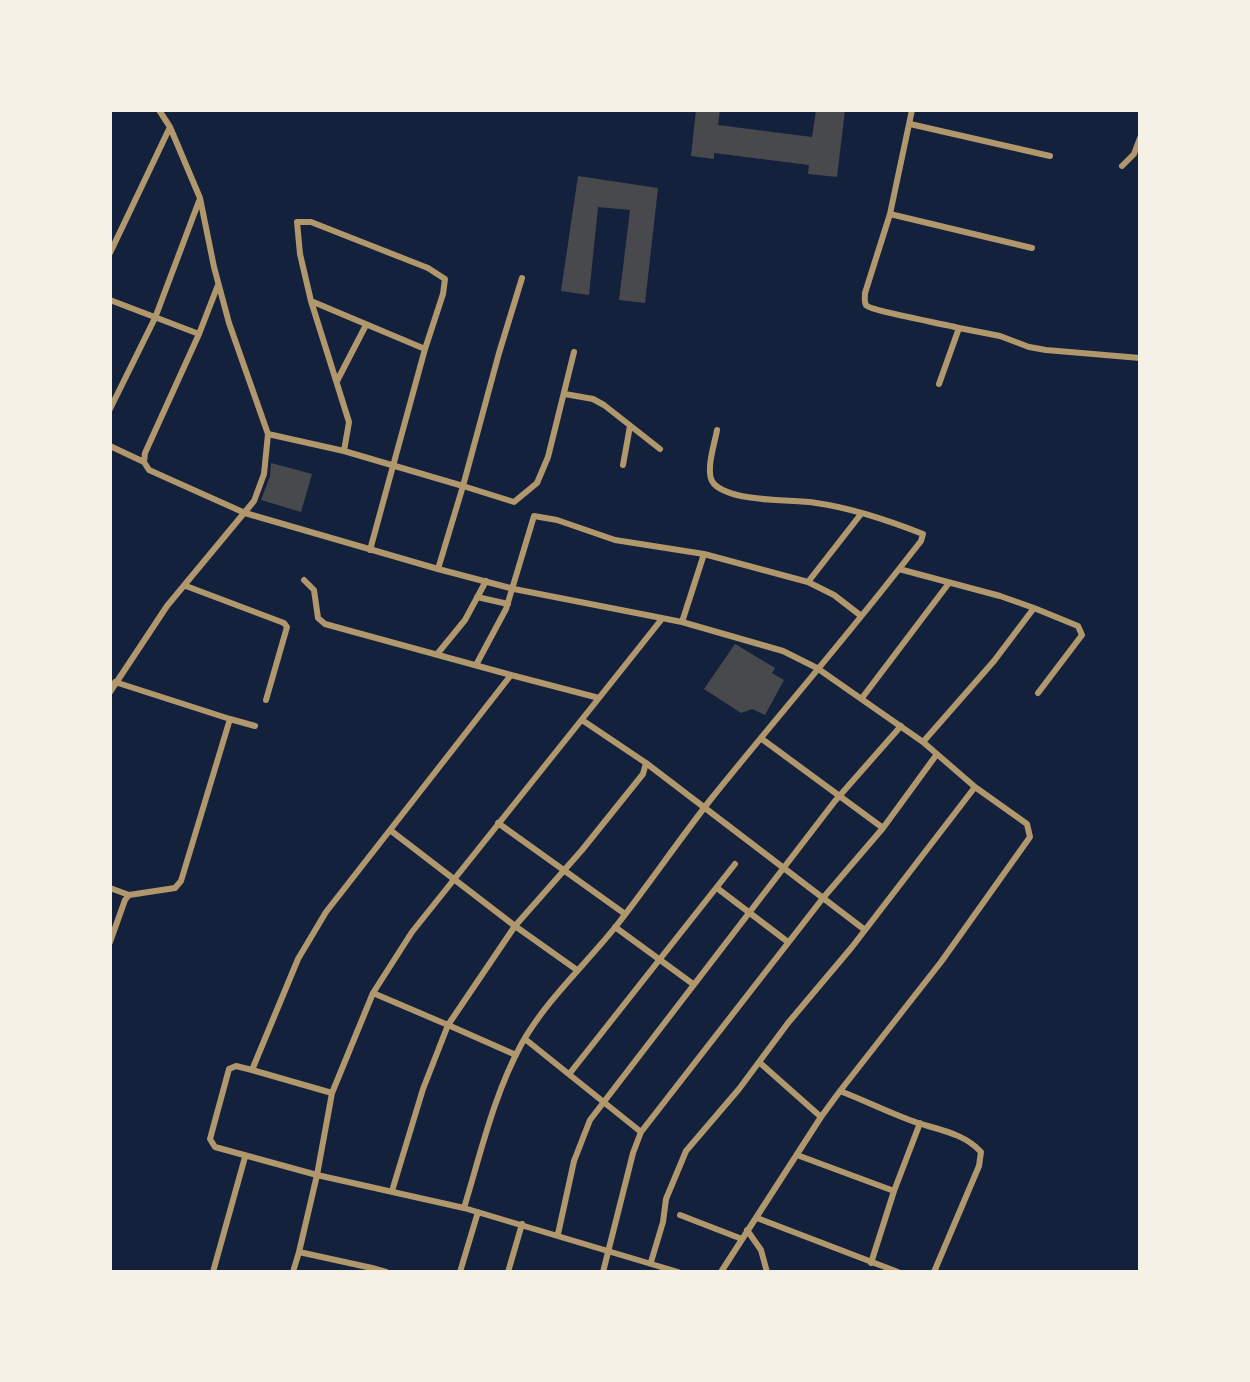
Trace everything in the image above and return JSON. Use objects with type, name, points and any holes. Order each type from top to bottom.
[{"type":"street","points":[[110,692],[167,606],[254,501],[264,474],[268,434],[218,285],[200,198],[170,127],[159,110]]},
{"type":"street","points":[[912,110],[890,214],[865,293],[864,303],[868,308],[1000,336],[1029,347],[1140,358]]},
{"type":"street","points":[[910,124],[1050,156]]},
{"type":"street","points":[[110,253],[170,127]]},
{"type":"street","points":[[1122,166],[1134,154],[1140,138]]},
{"type":"street","points":[[110,409],[155,318],[200,198]]},
{"type":"street","points":[[890,214],[1032,248]]},
{"type":"street","points":[[344,451],[349,422],[311,301],[296,233],[297,222],[302,220],[442,275],[445,286],[370,550]]},
{"type":"street","points":[[438,569],[522,278]]},
{"type":"street","points":[[144,462],[145,453],[218,285]]},
{"type":"street","points":[[110,300],[199,334]]},
{"type":"street","points":[[311,301],[425,349]]},
{"type":"street","points":[[337,381],[366,325]]},
{"type":"street","points":[[939,384],[959,328]]},
{"type":"street","points":[[268,434],[344,451],[514,502],[537,483],[548,457],[574,352]]},
{"type":"street","points":[[565,394],[593,399],[660,449]]},
{"type":"street","points":[[623,465],[630,426]]},
{"type":"street","points":[[464,1208],[496,1100],[525,1039],[705,808],[921,541],[923,534],[861,514],[817,503],[752,497],[720,487],[713,483],[710,476],[717,430]]},
{"type":"street","points":[[110,446],[144,462],[149,470],[245,513],[514,589],[682,622],[783,651],[817,668],[862,698],[1027,824],[1030,837],[941,962],[821,1117],[721,1272]]},
{"type":"street","points":[[808,582],[861,514]]},
{"type":"street","points":[[475,665],[514,589],[534,516],[557,520],[615,540],[704,554],[808,582],[821,587],[860,615]]},
{"type":"street","points":[[682,622],[704,554]]},
{"type":"street","points":[[899,569],[1000,596],[1078,626],[1082,635],[1038,693]]},
{"type":"street","points":[[304,580],[314,590],[318,618],[325,624],[599,698]]},
{"type":"street","points":[[440,654],[465,620],[486,581]]},
{"type":"street","points":[[862,698],[949,583]]},
{"type":"street","points":[[185,586],[284,623],[287,627],[266,700]]},
{"type":"street","points":[[479,597],[507,603]]},
{"type":"street","points":[[923,742],[994,661],[1034,608]]},
{"type":"street","points":[[293,1272],[317,1175],[332,1093],[373,993],[412,932],[661,620]]},
{"type":"street","points":[[252,1070],[298,959],[326,912],[511,675]]},
{"type":"street","points":[[115,682],[255,726]]},
{"type":"street","points":[[110,888],[129,895],[175,888],[181,881],[230,719]]},
{"type":"street","points":[[582,720],[646,763],[865,930]]},
{"type":"street","points":[[558,1234],[574,1161],[590,1120],[838,797],[901,726]]},
{"type":"street","points":[[762,739],[883,828]]},
{"type":"street","points":[[603,1272],[641,1132],[823,898],[883,828],[937,754]]},
{"type":"street","points":[[392,1191],[423,1089],[448,1025],[515,926],[643,774],[646,763]]},
{"type":"street","points":[[651,1262],[663,1222],[666,1199],[686,1151],[739,1089],[975,787]]},
{"type":"street","points":[[498,823],[625,914]]},
{"type":"street","points":[[390,830],[577,970]]},
{"type":"street","points":[[570,1073],[735,864]]},
{"type":"street","points":[[717,888],[788,942]]},
{"type":"street","points":[[110,942],[129,895]]},
{"type":"street","points":[[615,927],[693,984]]},
{"type":"street","points":[[373,993],[516,1055]]},
{"type":"street","points":[[525,1039],[641,1132]]},
{"type":"street","points":[[759,1062],[821,1117]]},
{"type":"street","points":[[332,1093],[236,1066],[229,1069],[210,1139],[215,1147],[245,1157],[464,1208],[678,1272]]},
{"type":"street","points":[[840,1091],[920,1123],[942,1128],[975,1145],[981,1152],[979,1166],[934,1272]]},
{"type":"street","points":[[871,1263],[920,1123]]},
{"type":"street","points":[[797,1155],[894,1191]]},
{"type":"street","points":[[213,1272],[245,1157]]},
{"type":"street","points":[[460,1272],[478,1212]]},
{"type":"street","points":[[680,1215],[742,1239]]},
{"type":"street","points":[[757,1218],[898,1272]]},
{"type":"street","points":[[508,1272],[522,1224]]},
{"type":"street","points":[[747,1230],[761,1250],[767,1272]]},
{"type":"street","points":[[299,1252],[386,1272]]},
{"type":"building","points":[[696,110],[720,110],[718,125],[812,137],[816,110],[845,110],[837,177],[808,174],[809,165],[714,153],[714,159],[691,156]]},
{"type":"building","points":[[578,176],[658,188],[645,303],[619,300],[630,210],[598,207],[589,295],[561,291]]},
{"type":"building","points":[[271,463],[312,474],[301,512],[261,500],[270,476]]},
{"type":"building","points":[[735,644],[775,668],[772,673],[784,680],[765,715],[752,709],[741,713],[704,689]]}]
